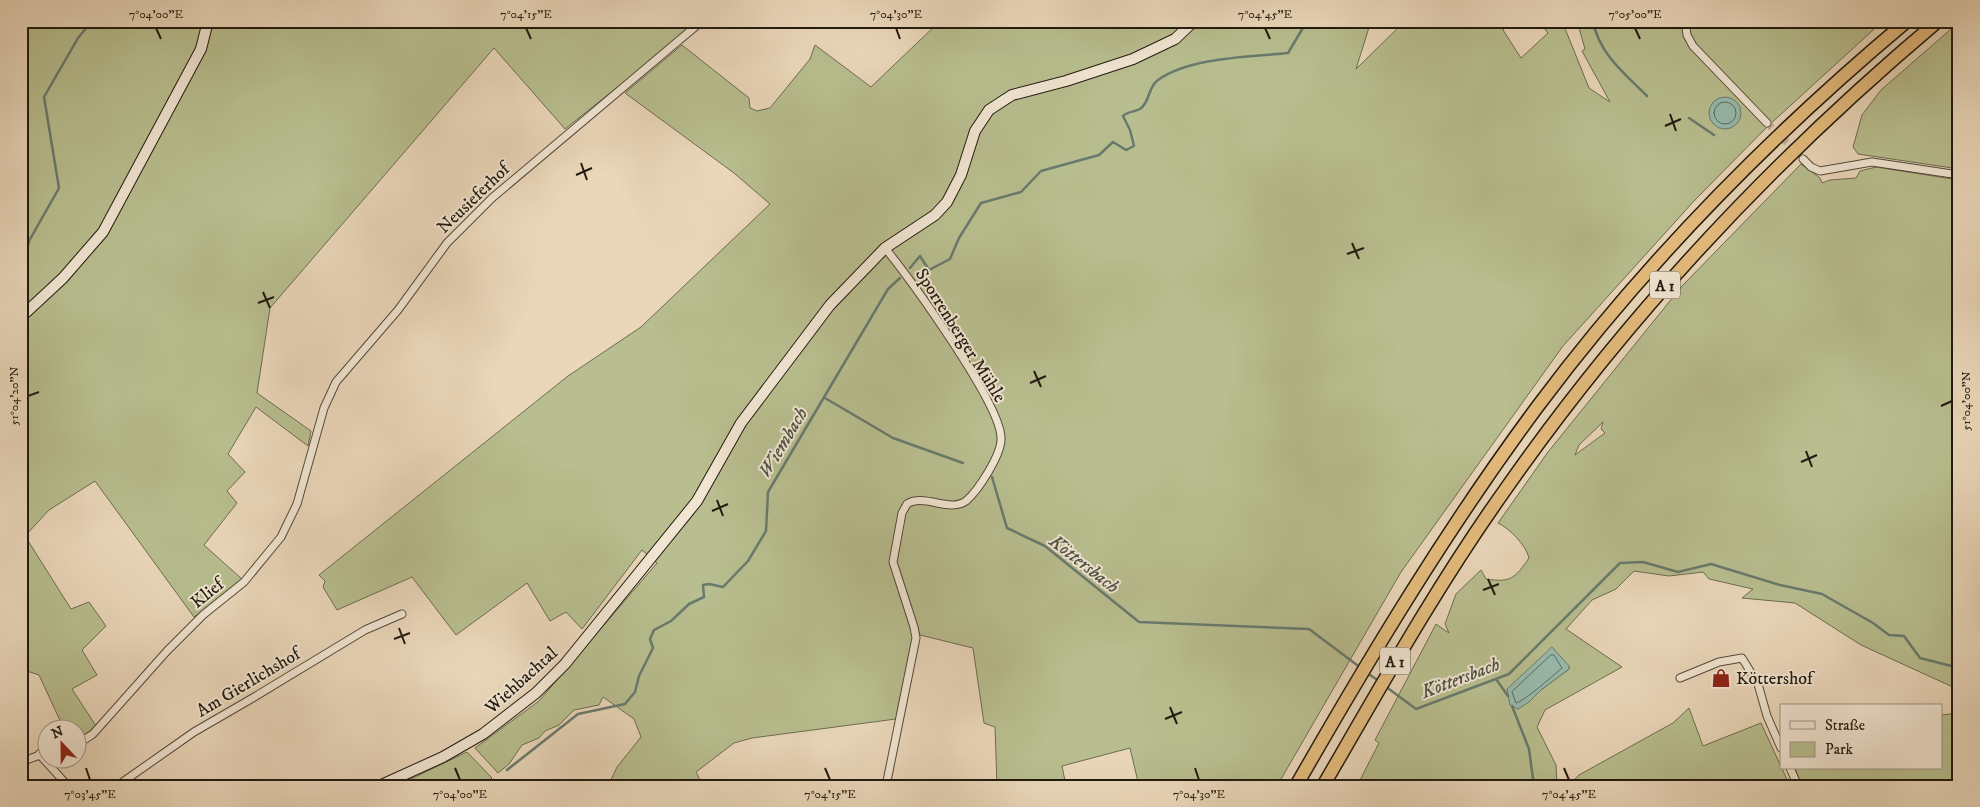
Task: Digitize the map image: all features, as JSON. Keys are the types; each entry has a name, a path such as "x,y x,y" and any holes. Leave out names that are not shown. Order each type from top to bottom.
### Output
{"highway":[{"name":"A 1","path":"1296,786 1418,578 1538,406 1642,278 1731,184 1806,110 1907,21"},
{"name":"A 1","path":"1323,786 1438,590 1503,492 1557,418 1621,337 1677,272 1792,152 1853,95 1938,21"}],"main road":[{"path":"21,317 63,278 103,232 201,49 208,21"},
{"name":"Wiehbachtal","path":"379,786 466,745 520,707 565,664 697,501 741,423 784,363 843,290 885,248 935,214 947,202 961,175 975,131 981,120 1000,101 1012,95 1074,79 1133,59 1175,39 1194,21"}],"street":[{"name":"Neusieferhof","path":"315,438 324,408 336,382 398,310 433,261 462,227 522,172 702,21"},
{"path":"1685,21 1687,35 1693,46 1767,123"},
{"path":"1803,159 1811,167 1820,171 1872,162 1959,175"},
{"name":"Sporrenberger Mühle","path":"885,248 925,302 982,391 992,409 1001,438 990,469 966,501 955,505 916,500 907,504 902,512 893,562 916,638 886,786"},
{"name":"Klief","path":"88,737 198,620 244,582 282,537 297,504 315,438"},
{"name":"Am Gierlichshof","path":"117,786 194,732 365,630 402,614"},
{"path":"1680,678 1719,662 1742,658 1758,684 1780,746"},
{"path":"21,762 38,754"},
{"path":"54,770 68,786"},
{"path":"1791,770 1798,786"}],"green space":[{"path":"21,21 700,21 565,129 494,48 270,308 257,393 311,431 308,446 256,407 228,454 245,472 227,491 237,503 204,545 243,580 194,617 95,481 49,510 25,536 71,609 89,602 106,626 82,650 97,675 72,689 96,726 88,732 88,720 60,720 39,675 21,669"},
{"path":"940,21 1371,21 1356,69 1405,21 1511,21 1503,30 1521,58 1548,33 1538,21 1562,21 1589,88 1610,102 1582,51 1585,49 1577,21 1684,21 1689,28 1692,21 1883,21 1767,127 1694,201 1563,346 1401,572 1277,786 1139,786 1130,748 1062,766 1066,786 997,786 995,727 984,723 973,648 920,635 897,562 906,509 909,505 902,504 890,564 913,635 896,719 752,738 734,743 696,772 703,786 608,786 617,767 641,737 634,719 603,697 599,705 574,710 559,725 545,731 539,738 522,745 509,764 498,773 475,748 539,701 657,563 642,550 582,629 566,612 550,621 527,583 456,635 412,577 337,610 323,587 325,581 319,575 568,376 641,327 770,204 734,173 625,93 682,45 749,98 750,108 757,111 770,108 810,59 815,45 871,87"},
{"path":"1959,22 1959,169 1858,154 1853,147 1862,115 1881,90"},
{"path":"1801,164 1820,178 1822,183 1830,180 1856,178 1860,171 1876,167 1959,180 1959,652 1952,659 1959,661 1959,697 1955,688 1861,645 1795,603 1742,598 1753,589 1709,579 1703,572 1669,576 1634,571 1616,589 1592,600 1566,629 1622,667 1545,710 1537,727 1556,765 1557,786 1357,786 1379,743 1375,740 1436,624 1449,633 1445,624 1456,594 1481,570 1486,579 1507,579 1516,574 1529,558 1525,548 1517,538 1498,523 1548,452 1682,286","holes":["1603,422 1601,429 1605,433 1575,455 1579,445","1569,666 1569,669 1541,690 1529,702 1507,696"]},
{"path":"1689,708 1703,746 1761,723 1780,764 1780,770 1783,770 1790,786 1568,786 1579,775 1673,723"},
{"path":"1959,713 1959,786 1802,786 1796,770 1942,770 1942,715"},
{"path":"467,752 492,778 483,786 396,786"}],"water":[{"path":"1725,97 1731,98 1736,102 1740,107 1740,119 1736,124 1731,128 1725,129 1719,128 1714,124 1710,119 1709,113 1710,107 1714,102 1719,98"},
{"path":"1552,647 1569,666 1569,669 1518,709 1510,705 1507,689"}],"waterway":[{"path":"21,274 29,241 59,188 44,97 78,38 92,21"},
{"name":"Wiembach","path":"910,268 920,256 929,270 950,259 959,238 981,203 1021,192 1041,171 1099,155 1113,142 1126,150 1134,146 1130,130 1123,116 1143,106 1152,87 1158,80 1171,72 1203,62 1288,53 1307,21"},
{"path":"1593,21 1601,44 1614,63 1647,96"},
{"path":"1689,118 1714,135"},
{"name":"Wiembach","path":"507,770 578,714 625,704 635,692 639,676 653,648 650,639 654,630 671,621 689,604 704,597 703,585 709,584 723,587 748,561 766,531 768,492 888,289 900,278"},
{"name":"Köttersbach","path":"825,398 893,438 963,463"},
{"name":"Köttersbach","path":"992,477 1007,528 1045,546 1139,622 1309,629 1361,668"},
{"name":"Köttersbach","path":"1385,686 1416,709 1509,674 1620,563 1643,562 1678,572 1711,564 1780,585 1822,594 1873,623 1889,635 1904,636 1920,658 1959,668"},
{"path":"1951,666 1959,656"},
{"name":"Köttersbach","path":"1367,673 1379,681"},
{"path":"1496,679 1508,696"},
{"path":"1512,706 1529,749 1534,786"},
{"name":"Wiembach","path":"488,786 494,780"}],"tunnel":[{"path":"1767,123 1797,153"}],"place":[{"name":"Köttershof","path":"1721,678"}]}
